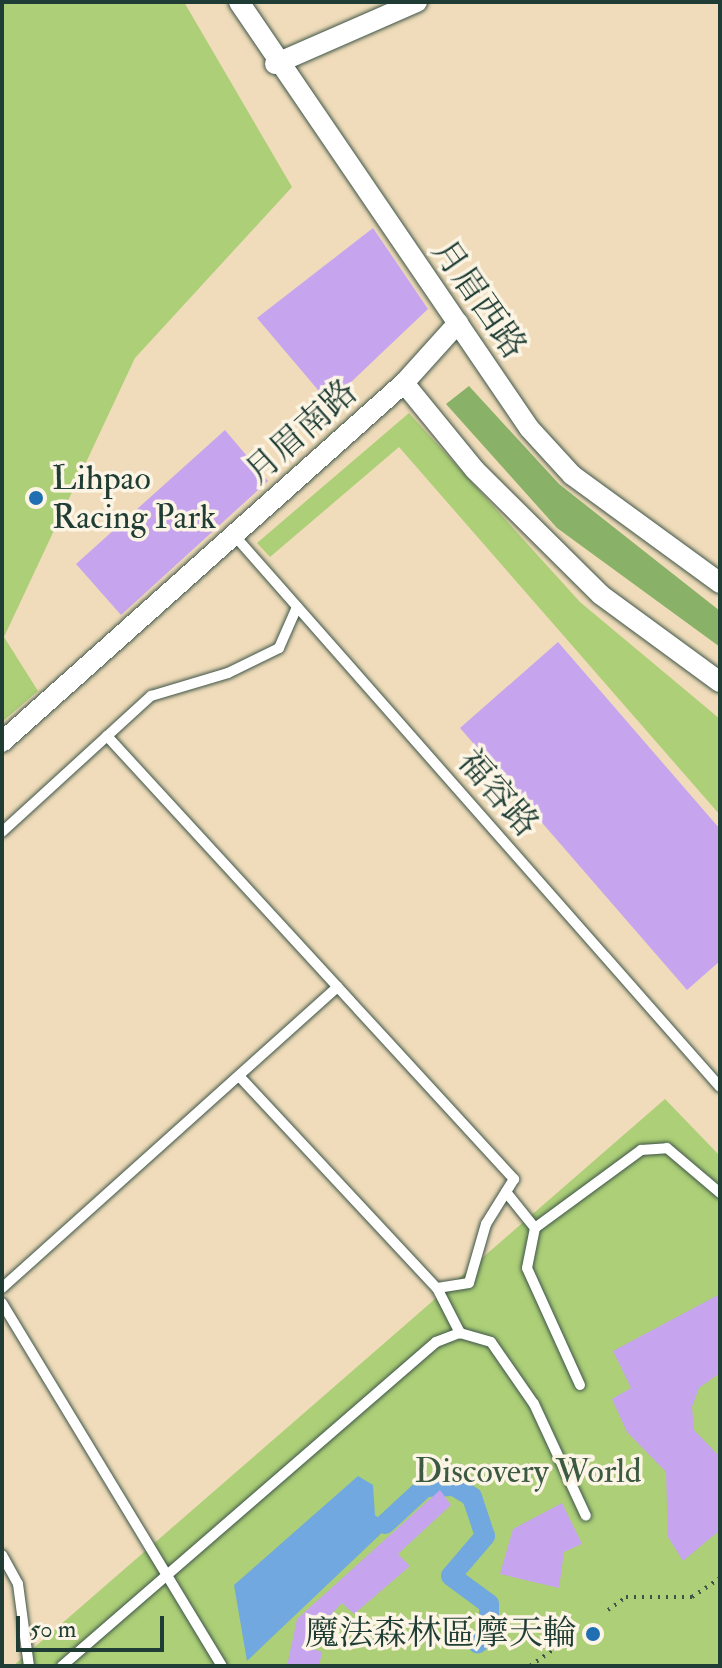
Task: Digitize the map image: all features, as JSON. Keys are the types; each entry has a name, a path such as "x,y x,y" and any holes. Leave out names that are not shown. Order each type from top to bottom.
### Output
{"street":[{"name":"月眉西路","path":"239,2 275,64 458,323 572,475 720,583"},
{"path":"275,64 417,2"},
{"name":"月眉南路","path":"2,742 404,383 458,323"},
{"path":"404,383 475,470 601,595 720,682"}],"lane":[{"name":"福容路","path":"234,535 720,1087"},
{"path":"2,832 151,696 279,648 297,607"},
{"path":"107,736 514,1179 486,1224 469,1283 437,1288"},
{"path":"2,1288 338,987"},
{"path":"239,1076 437,1288 460,1333"},
{"path":"580,1385 527,1268 535,1228 641,1150 667,1148 720,1193"},
{"path":"506,1192 535,1228"},
{"path":"2,1303 173,1575 222,1666"},
{"path":"62,1666 173,1575 436,1342 460,1333 491,1342 534,1404 586,1516"},
{"path":"2,1555 18,1584 29,1666"}],"path":[{"path":"608,1610 626,1597 692,1597 720,1578"},
{"path":"530,1666 561,1644"}],"green space":[{"name":"Lihpao Racing Park","path":"2,2 184,2 292,187 135,358 4,637 38,691 2,722"},
{"path":"469,386 559,484 720,611 720,647 557,528 446,404"},
{"path":"409,413 580,602 720,719 720,815 399,447 270,557 257,543"},
{"name":"Discovery World","path":"665,1099 720,1156 720,1666 13,1666"}],"water":[{"path":"358,1476 373,1485 375,1515 388,1527 247,1661 234,1585"}],"building":[{"path":"373,228 428,309 329,403 257,318"},
{"path":"225,430 268,481 121,615 76,564"},
{"path":"558,642 720,829 720,961 687,990 460,728"},
{"path":"720,1294 720,1373 699,1388 692,1407 694,1430 720,1457 720,1530 683,1561 668,1537 666,1472 627,1432 612,1399 631,1388 613,1351"},
{"path":"440,1490 451,1505 398,1554 410,1566 354,1614 342,1603 302,1645 322,1652 319,1666 287,1666 297,1619"},
{"path":"562,1503 582,1544 564,1552 559,1588 500,1574 513,1529"}],"waterway":[{"path":"385,1524 425,1487 454,1486 472,1497 485,1536 451,1576 489,1604 489,1628 478,1643"}],"place":[{"name":"Lihpao Racing Park","path":"36,498"},
{"name":"魔法森林區摩天輪","path":"593,1634"}]}
